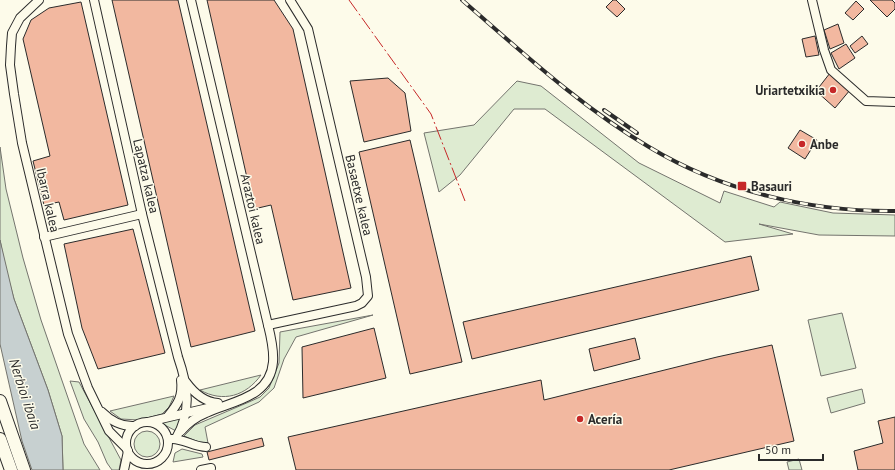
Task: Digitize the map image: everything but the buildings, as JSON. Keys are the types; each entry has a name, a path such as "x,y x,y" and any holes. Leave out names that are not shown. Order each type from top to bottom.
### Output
{"main road":[{"path":"0,401 24,470"},
{"path":"0,439 11,470"}],"street":[{"name":"Ibarra kalea","path":"39,0 20,18 12,33 10,65 22,143 68,334 88,388 109,431 127,450"},
{"name":"Lapatza kalea","path":"94,0 142,214 178,357"},
{"name":"Araztoi kalea","path":"191,0 274,354 272,372 261,388 254,395 231,404"},
{"name":"Basaetxe kalea","path":"268,325 356,306 362,303 368,296 366,277 308,29 290,0"},
{"path":"812,0 824,50 831,70 866,101 895,102"},
{"path":"44,237 142,214"},
{"path":"176,438 181,430 188,402 186,382 178,357"},
{"path":"168,416 177,405 181,396 178,357"},
{"path":"186,382 200,396 211,403 231,404"},
{"path":"124,470 127,450 127,436 135,426 168,416 231,404"},
{"path":"181,430 200,416 231,404"},
{"name":"Ibarra kalea","path":"99,408 114,422 127,427 135,426"},
{"path":"146,422 152,423 162,429 168,440 165,454 146,470"},
{"path":"168,440 176,438 195,447 206,447"},
{"path":"127,450 136,461 148,464 155,463"},
{"path":"201,470 211,468"}],"green space":[{"path":"517,81 541,86 639,163 720,203 724,191 774,207 780,202 833,213 895,215 895,236 819,235 759,224 793,234 725,242 545,109 514,109 460,175 439,192 424,133 474,125"},
{"path":"0,147 6,189 23,258 41,320 84,444 100,470 63,470 62,436 48,390 14,299 5,266 0,240"},
{"path":"842,313 856,368 821,376 808,320"},
{"path":"373,315 296,337 284,359 274,388 259,402 205,427 208,443 199,442 184,436 195,425 260,397 269,388 279,363 280,332"},
{"path":"261,375 248,388 234,395 225,397 217,396 200,390"},
{"path":"70,381 79,382 121,460 119,470 112,470 107,463 98,442 84,419"},
{"path":"862,389 865,403 831,413 827,398"},
{"path":"174,396 169,407 162,414 139,420 121,419 110,411"},
{"path":"181,417 176,431 161,423"},
{"path":"147,431 156,435 160,444 156,453 147,457 138,453 134,444 138,435"},
{"path":"182,449 202,454 203,457 173,462 175,453"},
{"path":"799,459 802,470 789,470 787,462"}],"water":[{"name":"Nerbioi ibaia","path":"0,240 14,299 48,390 62,436 63,470 32,470 22,441 0,344"}],"railway":[{"path":"462,0 576,97 624,131 677,162 706,176 737,187 799,203 831,208 895,211"},
{"path":"604,110 637,133"}],"power":[{"path":"349,0 431,114 465,201"}],"place":[{"name":"Uriartetxikia","path":"833,90"},
{"name":"Anbe","path":"802,144"},
{"name":"Basauri","path":"742,186"},
{"name":"Acería","path":"580,419"}]}
